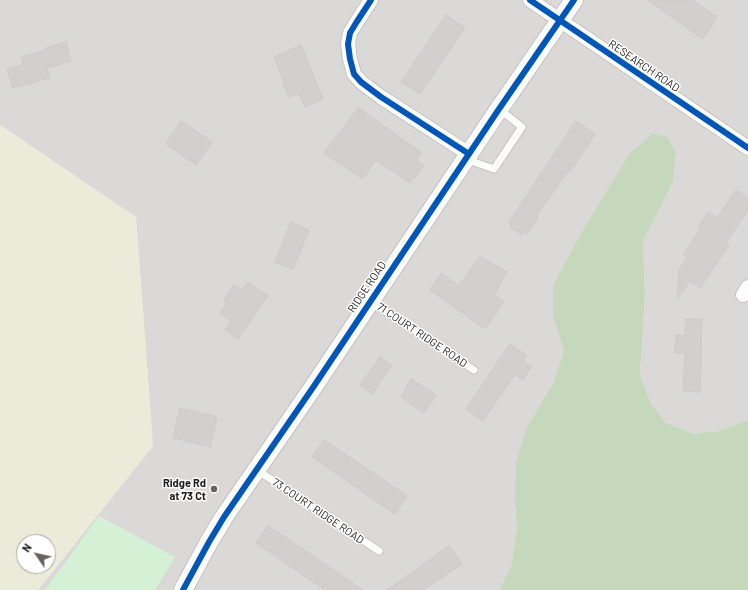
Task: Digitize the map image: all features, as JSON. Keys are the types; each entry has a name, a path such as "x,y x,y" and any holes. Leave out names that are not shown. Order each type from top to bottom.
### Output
{"street":[{"path":"371,0 350,34 348,44 354,74 361,82 381,97 467,156"},
{"name":"RESEARCH ROAD","path":"530,0 748,148"},
{"name":"RIDGE ROAD","path":"183,590 216,530 467,156 574,0"}],"lane":[{"path":"467,156 474,162 494,169 522,127 499,109"},
{"name":"71 COURT RIDGE ROAD","path":"370,301 474,370"},
{"name":"73 COURT RIDGE ROAD","path":"257,470 379,551"}],"shaded area":[{"path":"0,0 748,0 748,420 718,431 694,434 666,423 651,404 640,375 645,296 643,241 673,182 676,152 668,137 629,154 582,231 553,285 553,317 564,350 553,383 527,427 515,504 517,527 511,568 499,590 38,590 51,574 56,574 56,567 153,446 136,217 0,125"}],"green space":[{"path":"0,125 136,217 153,446 56,567 56,534 16,534 16,574 51,574 38,590 0,590"},
{"path":"653,134 668,137 676,152 673,182 643,241 645,296 640,375 651,404 666,423 694,434 718,431 748,420 748,590 499,590 511,567 517,527 515,504 516,462 527,427 553,383 564,350 553,317 553,285 582,231 629,154"},
{"path":"99,516 175,557 155,590 45,590"}],"building":[{"path":"647,0 692,0 717,17 703,39"},
{"path":"446,15 465,28 420,94 401,82"},
{"path":"66,42 71,61 47,68 50,78 13,88 7,69 23,65 21,57 46,50 45,48"},
{"path":"301,45 323,99 305,107 299,93 289,97 274,57"},
{"path":"358,108 421,152 416,160 424,165 410,183 375,160 363,179 324,153"},
{"path":"181,121 212,142 196,165 166,144"},
{"path":"576,121 595,134 570,172 568,171 536,217 538,218 527,234 524,232 522,235 510,227 512,224 509,222"},
{"path":"736,190 748,198 748,210 726,243 729,245 700,288 690,281 677,299 679,270 687,258 683,255 701,228 699,226 708,212 717,218"},
{"path":"291,222 309,230 293,269 275,262"},
{"path":"480,256 486,261 487,260 507,272 494,295 504,301 485,329 430,290 441,273 459,286"},
{"path":"248,282 268,296 238,339 225,330 231,321 220,313 226,303 224,301 234,285 242,290"},
{"path":"686,319 702,319 700,392 683,391 685,353 675,353 676,335 685,336"},
{"path":"510,344 527,356 523,361 531,367 523,380 515,374 483,421 466,409"},
{"path":"380,357 392,365 372,394 360,385"},
{"path":"411,379 436,395 424,413 401,397"},
{"path":"180,408 217,417 210,447 173,438"},
{"path":"324,440 407,496 395,514 312,457"},
{"path":"268,526 363,590 325,590 256,543"},
{"path":"449,546 462,564 423,590 387,590"}],"cycle path":[{"path":"371,0 350,33 348,44 354,74 361,82 381,97 469,154"},
{"path":"530,0 748,148"},
{"path":"183,590 224,517 574,0"}],"place":[{"name":"Ridge Rd at 73 Ct","path":"214,489"}]}
